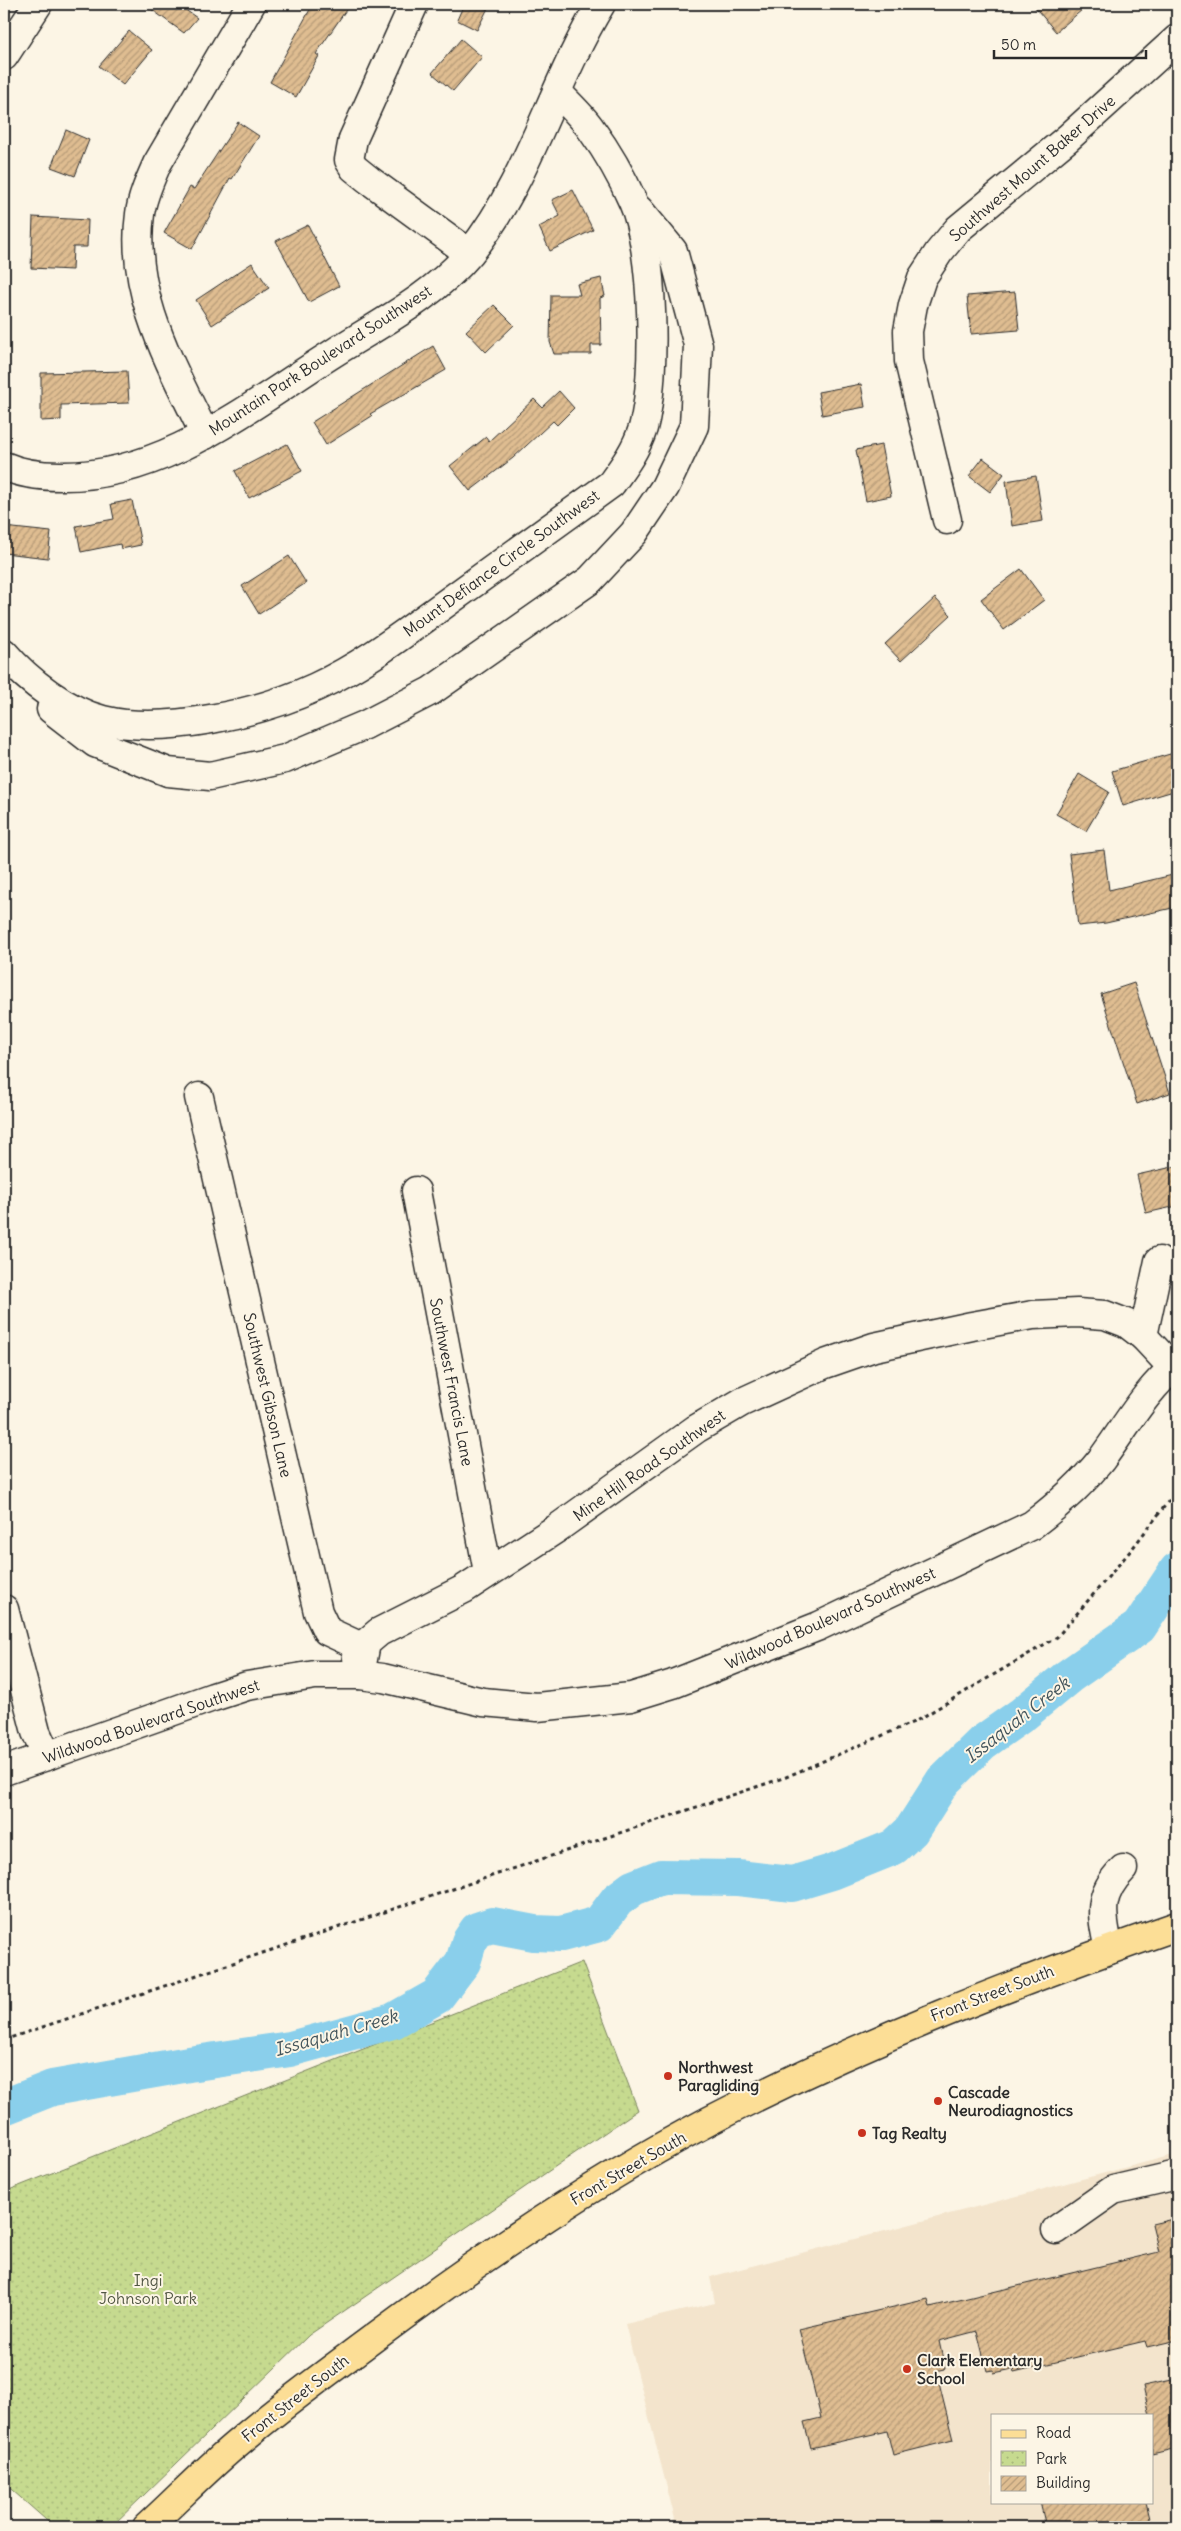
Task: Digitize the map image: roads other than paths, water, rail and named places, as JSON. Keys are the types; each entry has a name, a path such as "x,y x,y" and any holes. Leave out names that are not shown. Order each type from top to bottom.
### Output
{"main road":[{"name":"Front Street South","path":"147,2527 239,2441 346,2358 441,2288 542,2218 630,2166 708,2122 816,2068 929,2018 1030,1977 1177,1926"}],"street":[{"path":"4,56 38,4"},
{"path":"205,435 157,336 148,307 142,273 140,214 147,187 157,164 252,4"},
{"path":"414,4 353,139 349,160 354,168 369,180 469,253"},
{"name":"Mountain Park Boulevard Southwest","path":"4,466 34,476 100,474 166,455 205,435 414,302 446,276 469,253 507,200 537,140 588,25 601,4"},
{"name":"Southwest Mount Baker Drive","path":"947,520 909,361 908,331 913,305 922,278 939,252 958,229 1068,138 1177,40"},
{"name":"Mount Defiance Circle Southwest","path":"8,658 52,695 82,712 103,720 142,724 213,719 246,712 316,687 374,655 611,484 630,458 643,428 649,390 652,328 647,259 642,228 634,203 590,128 558,93"},
{"path":"8,658 42,703 95,744 168,772 210,776 285,759 365,725 431,690 590,580 634,533 664,487 694,426 698,346 673,251 634,203"},
{"name":"Southwest Gibson Lane","path":"199,1097 318,1612 327,1631 354,1644 360,1675"},
{"name":"Southwest Francis Lane","path":"416,1191 488,1572"},
{"path":"1143,1336 1159,1261"},
{"name":"Mine Hill Road Southwest","path":"360,1675 366,1643 369,1639 464,1590 488,1572 556,1529 696,1429 742,1402 826,1364 874,1347 972,1326 1032,1315 1077,1313 1105,1315 1126,1323 1175,1366"},
{"name":"Wildwood Boulevard Southwest","path":"4,1771 247,1686 315,1675 360,1675 483,1702 538,1706 630,1697 730,1662 818,1626 1032,1525 1057,1506 1099,1462 1153,1390 1175,1366"},
{"path":"4,1609 36,1732 47,1756"},
{"path":"1109,1950 1102,1913 1109,1883 1122,1869"},
{"path":"1056,2230 1113,2190 1177,2175"}],"waterway":[{"name":"Issaquah Creek","path":"4,2107 52,2088 189,2064 290,2049 393,2021 437,1996 463,1962 469,1942 477,1930 492,1925 534,1933 561,1934 599,1924 617,1900 633,1888 661,1877 738,1878 792,1884 832,1872 894,1847 911,1831 943,1781 982,1743 1023,1714 1069,1676 1139,1627 1177,1570"}],"place":[{"name":"Northwest Paragliding","path":"668,2076"},
{"name":"Cascade Neurodiagnostics","path":"938,2101"},
{"name":"Tag Realty","path":"862,2133"},
{"name":"Clark Elementary School","path":"907,2369"}],"park label":[{"name":"Ingi Johnson Park","path":"148,2289"}]}
